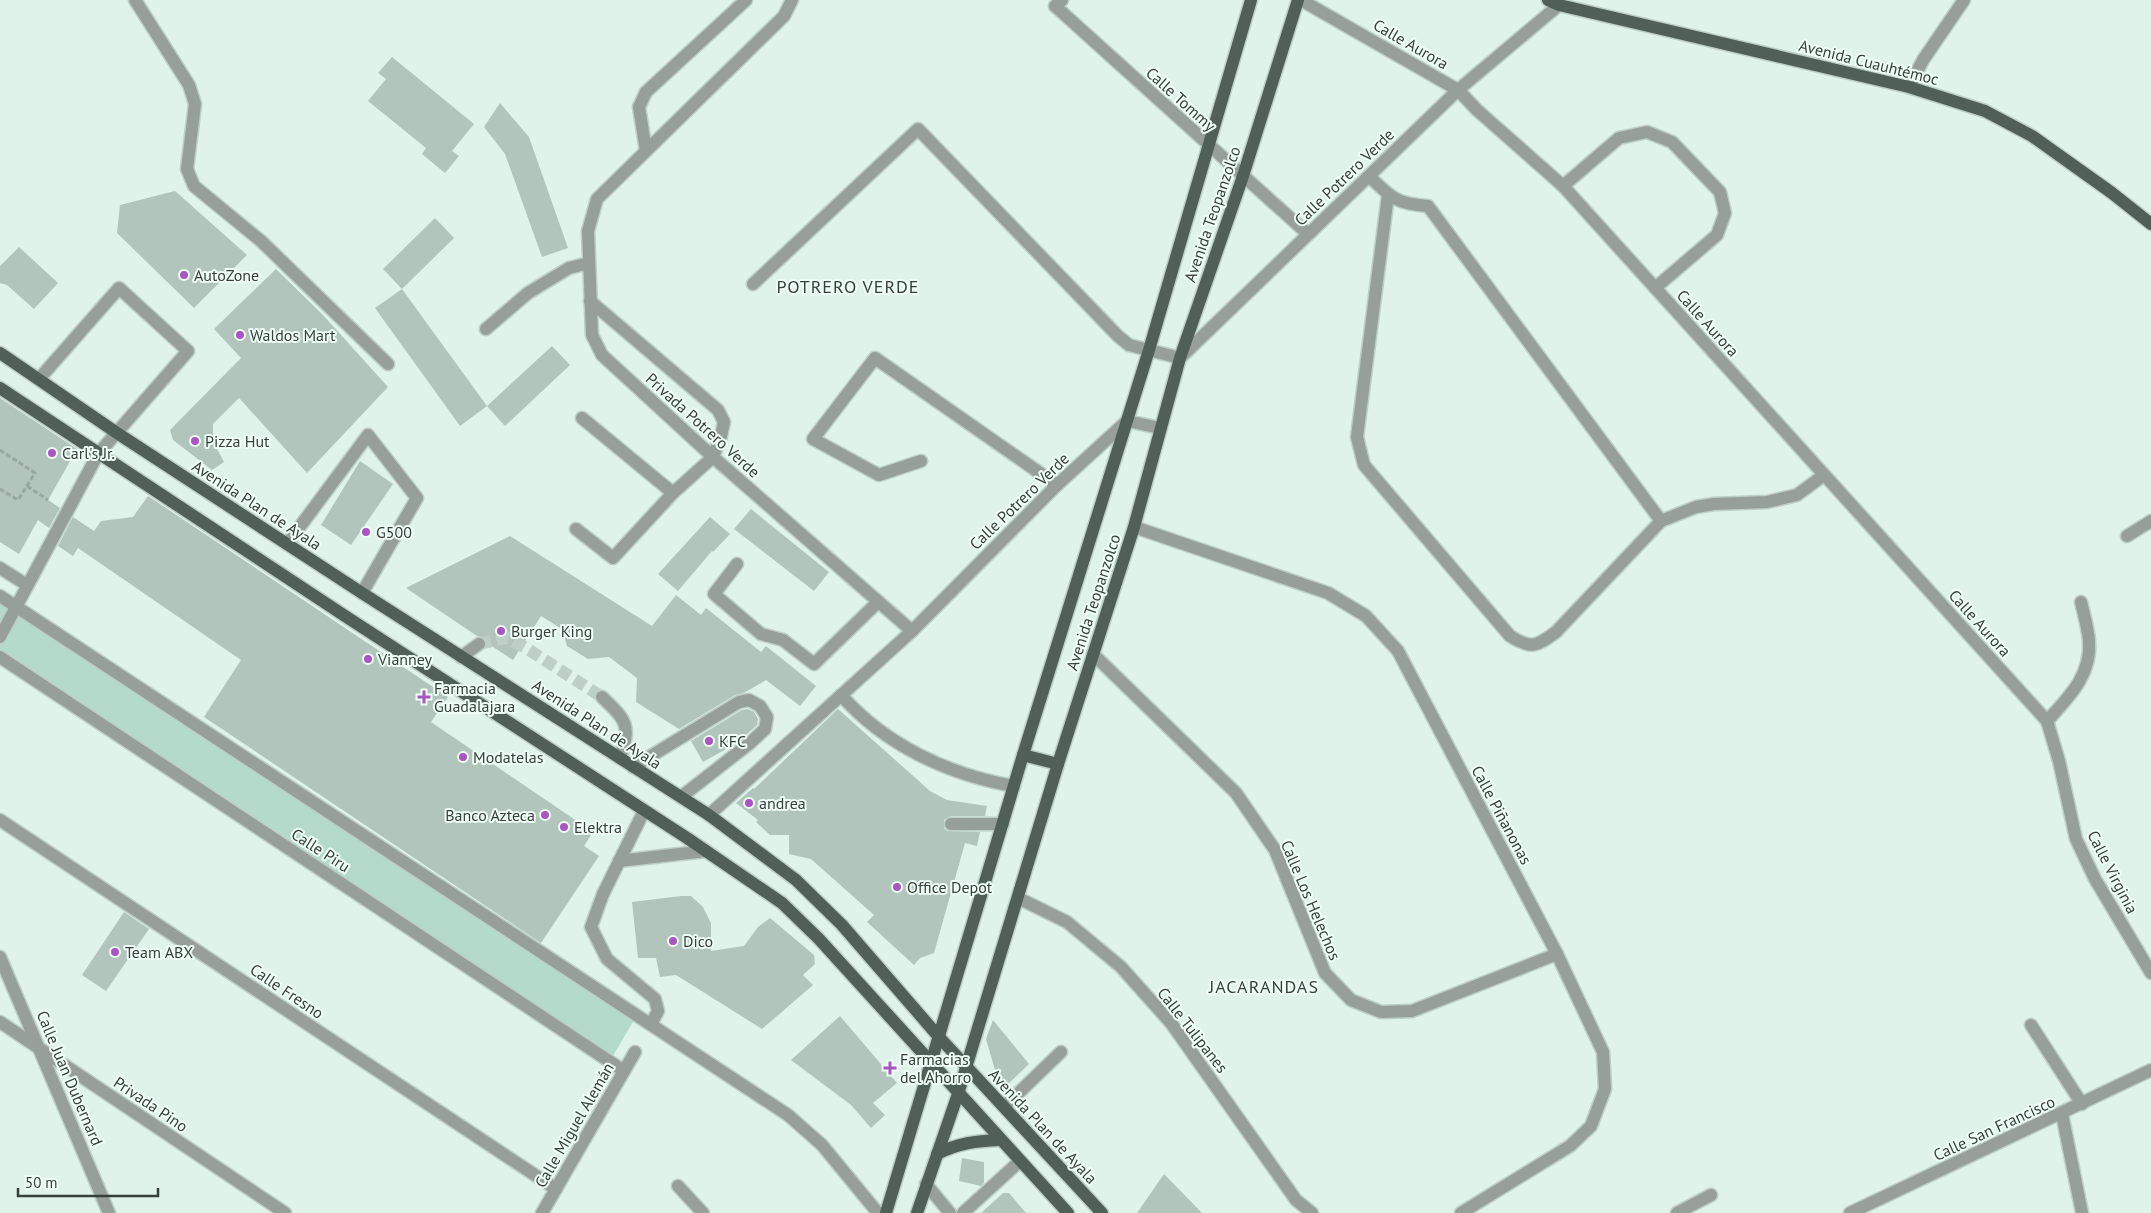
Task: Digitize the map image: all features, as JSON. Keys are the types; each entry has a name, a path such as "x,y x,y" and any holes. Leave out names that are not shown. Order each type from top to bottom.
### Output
{"main road":[{"name":"Avenida Teopanzolco","path":"886,1213 932,1065 1023,755 1149,350 1251,0"},
{"name":"Avenida Teopanzolco","path":"917,1213 958,1094 1058,764 1134,527 1180,358 1243,176 1300,0"},
{"name":"Avenida Cuauhtémoc","path":"1554,2 1909,88 1985,111 2032,136 2151,224"},
{"name":"Avenida Plan de Ayala","path":"0,353 117,433 362,593 682,797 796,880 842,925 966,1067 1102,1213"},
{"path":"0,388 782,902 819,939 1068,1213"},
{"path":"1023,755 1058,764"},
{"path":"936,1154 954,1145 972,1141 1000,1140"}],"street":[{"path":"135,0 189,85 195,104 187,169 194,186 261,241 388,364"},
{"path":"646,151 639,107 646,92 746,0"},
{"name":"Privada Potrero Verde","path":"792,0 784,16 597,199 588,231 592,335 602,355 878,602"},
{"name":"Calle Aurora","path":"1300,0 1458,90 1563,186 2047,721"},
{"path":"1909,88 1923,60 1964,0"},
{"name":"Calle Potrero Verde","path":"1180,358 1458,90 1554,2"},
{"name":"Calle Tommy","path":"1059,3 1208,145 1308,234"},
{"path":"753,284 918,129 1118,336 1129,345 1180,358"},
{"path":"1563,186 1619,138 1647,132 1672,142 1720,192 1725,213 1717,235 1655,288"},
{"path":"1369,176 1388,195 1406,204 1428,206 1661,521"},
{"path":"1388,195 1357,437 1364,465 1510,636 1526,646 1540,644 1556,632 1661,521 1696,507 1714,504 1766,502 1798,495 1824,475"},
{"path":"486,329 528,293 569,268 589,263"},
{"path":"0,637 26,585 98,454 188,351 119,288 39,379"},
{"path":"576,529 613,558 673,493 713,456 724,422 718,410 590,300"},
{"path":"921,461 879,475 813,439 875,358 1057,485"},
{"path":"582,418 673,493"},
{"path":"1127,421 1160,428"},
{"name":"Calle Potrero Verde","path":"709,815 912,631 1057,485 1127,421"},
{"path":"287,544 368,435 417,498 362,593"},
{"path":"2126,536 2151,521"},
{"name":"Calle Piñanonas","path":"1134,527 1328,593 1366,616 1398,650 1557,954 1603,1052 1605,1089 1591,1126 1570,1146 1479,1209 1461,1213"},
{"path":"737,564 714,594 761,634 783,640 814,664 878,602 912,631"},
{"path":"0,568 26,585"},
{"path":"0,596 788,1115 822,1145 878,1213"},
{"path":"2047,721 2069,698 2086,672 2089,642 2081,602"},
{"path":"461,656 479,644"},
{"name":"Calle Los Helechos","path":"1093,654 1236,793 1275,850 1325,973 1351,1000 1381,1012 1412,1011 1557,954"},
{"name":"Calle Piru","path":"0,657 624,1071"},
{"path":"841,695 854,710 879,732 904,748 940,764 1014,786"},
{"path":"602,697 622,716 627,737 620,758"},
{"path":"633,766 739,702 749,700 760,706 767,717 765,729 750,744 682,797"},
{"name":"Calle Virginia","path":"2047,721 2059,761 2076,839 2095,879 2151,973"},
{"path":"644,811 602,894 591,927 607,959 655,999 658,1011 651,1024"},
{"name":"Calle Fresno","path":"0,820 556,1189"},
{"path":"951,824 1003,824"},
{"path":"619,861 706,851"},
{"name":"Calle Tulipanes","path":"1018,898 1067,922 1121,967 1171,1023 1296,1200 1312,1213"},
{"name":"Calle Juan Dubernard","path":"0,957 109,1213"},
{"name":"Privada Pino","path":"0,1022 285,1213"},
{"path":"2031,1025 2082,1104"},
{"name":"Calle Miguel Alemán","path":"542,1213 635,1052"},
{"path":"1004,1107 1060,1052"},
{"name":"Calle San Francisco","path":"1850,1213 2062,1114 2151,1070"},
{"path":"2062,1114 2082,1213"},
{"path":"963,1213 1020,1161"},
{"path":"926,1184 950,1213"},
{"path":"678,1186 702,1213"},
{"path":"1677,1213 1711,1195"}],"path":[{"path":"0,450 36,473 18,500 0,489"},
{"path":"27,486 48,500"}],"green space":[{"path":"0,596 637,1015 610,1061 0,657"}],"building":[{"path":"392,57 474,124 452,151 459,156 445,173 422,154 426,148 368,101 386,79 378,73"},
{"path":"500,103 529,137 568,248 542,257 505,154 484,127"},
{"path":"175,191 247,255 194,308 117,233 120,205"},
{"path":"435,218 454,238 402,289 383,269"},
{"path":"19,247 58,283 34,309 7,285 0,283 0,266"},
{"path":"276,269 323,315 388,387 307,473 239,398 213,424 213,441 224,462 212,470 173,440 170,430 241,358 214,329"},
{"path":"402,289 487,406 460,426 375,308"},
{"path":"552,346 570,365 505,426 487,406"},
{"path":"0,398 77,449 48,500 60,508 49,528 38,520 19,554 0,542"},
{"path":"360,461 393,484 351,545 321,525"},
{"path":"148,496 448,697 431,722 593,832 584,846 599,856 541,943 204,717 241,660 78,548 73,556 58,546 73,517 94,531 101,521 133,517"},
{"path":"751,509 829,572 814,591 734,529"},
{"path":"710,517 730,534 712,551 678,591 658,574"},
{"path":"510,536 652,626 676,595 701,615 706,608 761,652 766,646 816,686 800,706 766,680 744,693 735,695 679,729 636,702 637,678 609,657 588,659 567,646 562,629 541,616 513,660 487,643 483,637 477,636 406,588"},
{"path":"748,709 754,712 758,719 757,725 737,743 703,762 691,741 742,710"},
{"name":"Office Depot","path":"838,709 930,791 947,800 987,806 985,816 951,816 944,820 944,828 947,831 980,832 977,846 965,843 934,953 920,958 914,965 867,922 874,915 811,859 789,854 789,835 770,835 756,822 758,820 736,803 754,789"},
{"path":"691,896 703,907 711,923 711,951 744,946 758,927 770,918 814,955 815,964 803,975 813,985 762,1029 676,975 660,977 656,958 638,958 632,902"},
{"name":"Team ABX","path":"124,912 149,929 106,991 82,975"},
{"path":"840,1016 897,1083 873,1103 885,1115 871,1128 851,1105 791,1060"},
{"path":"993,1020 1029,1064 1005,1087 997,1077 986,1039"},
{"path":"962,1158 984,1162 984,1183 981,1186 959,1181"},
{"path":"1164,1174 1202,1213 1137,1213"},
{"path":"1003,1193 1009,1193 1026,1213 981,1213"}],"tunnel":[{"path":"479,644 507,638 526,648 602,697"}],"place":[{"name":"AutoZone","path":"184,275"},
{"name":"Waldos Mart","path":"240,335"},
{"name":"Pizza Hut","path":"195,441"},
{"name":"Carl's Jr.","path":"52,453"},
{"name":"G500","path":"366,532"},
{"name":"Burger King","path":"501,631"},
{"name":"Vianney","path":"368,659"},
{"name":"Farmacia Guadalajara","path":"424,697"},
{"name":"KFC","path":"709,741"},
{"name":"Modatelas","path":"463,757"},
{"name":"andrea","path":"749,803"},
{"name":"Banco Azteca","path":"545,815"},
{"name":"Elektra","path":"564,827"},
{"name":"Office Depot","path":"897,887"},
{"name":"Dico","path":"673,941"},
{"name":"Team ABX","path":"115,952"},
{"name":"Farmacias del Ahorro","path":"890,1068"}],"district":[{"name":"POTRERO VERDE","path":"848,287"},
{"name":"JACARANDAS","path":"1264,987"}]}
